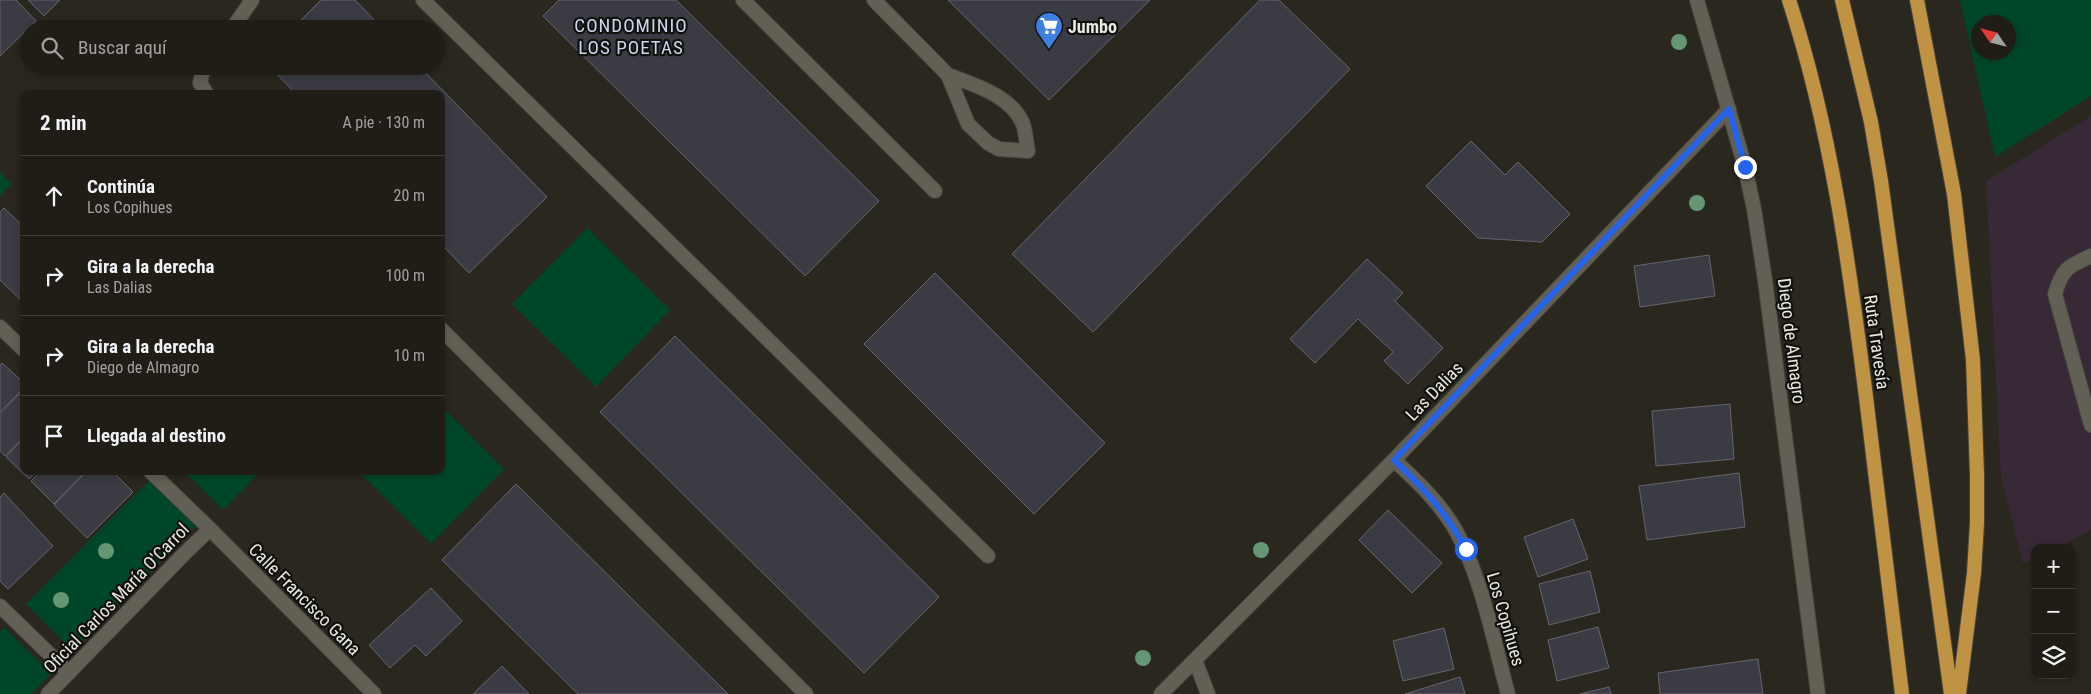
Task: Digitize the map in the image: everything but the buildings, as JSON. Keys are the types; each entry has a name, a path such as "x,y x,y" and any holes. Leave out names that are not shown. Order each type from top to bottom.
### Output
{"highway":[{"name":"Ruta Travesía","path":"1789,0 1808,61 1836,190 1858,336 1902,694"},
{"name":"Ruta Travesía","path":"1842,0 1871,122 1881,181 1951,694"},
{"path":"1917,0 1954,194 1973,360 1977,524 1974,572 1960,694"}],"street":[{"path":"238,20 252,0"},
{"path":"423,0 443,20"},
{"path":"743,0 935,191"},
{"path":"874,0 948,75 968,124 974,130 1000,149 1028,151 1023,124 1015,111 994,93 948,75"},
{"name":"Diego de Almagro","path":"1697,0 1729,109 1754,209 1765,280 1818,694"},
{"path":"445,22 988,556"},
{"path":"202,75 200,83 204,90"},
{"name":"Las Dalias","path":"1162,694 1394,460 1729,109"},
{"path":"2091,256 2070,264 2060,276 2055,294 2091,425"},
{"path":"0,327 20,346"},
{"path":"445,333 806,694"},
{"name":"Los Copihues","path":"1394,460 1438,504 1466,549 1508,694"},
{"name":"Calle Francisco Gana","path":"154,475 374,694"},
{"name":"Oficial Carlos María O'Carrol","path":"48,694 184,553 210,530"},
{"path":"0,606 69,673"},
{"path":"1195,660 1208,694"}],"shaded area":[{"path":"2091,116 2091,530 2064,544 2031,544 2031,560 2023,564 2001,477 1986,181"}],"green space":[{"path":"1960,0 2091,0 2091,96 1995,157 1973,60 2016,60 2016,15 1971,15 1971,49"},
{"path":"0,172 12,184 0,196"},
{"path":"587,228 670,310 596,387 512,304"},
{"path":"445,410 504,469 431,544 362,475 445,475"},
{"path":"188,475 257,475 223,510"},
{"path":"151,479 197,525 72,650 26,604"},
{"path":"4,627 51,674 31,694 0,694 0,632"}],"place":[{"name":"Jumbo","path":"1049,50"}],"district":[{"name":"CONDOMINIO LOS POETAS","path":"631,36"}],"route":[{"path":"1466,549 1438,504 1394,460 1729,109 1745,167"}]}
